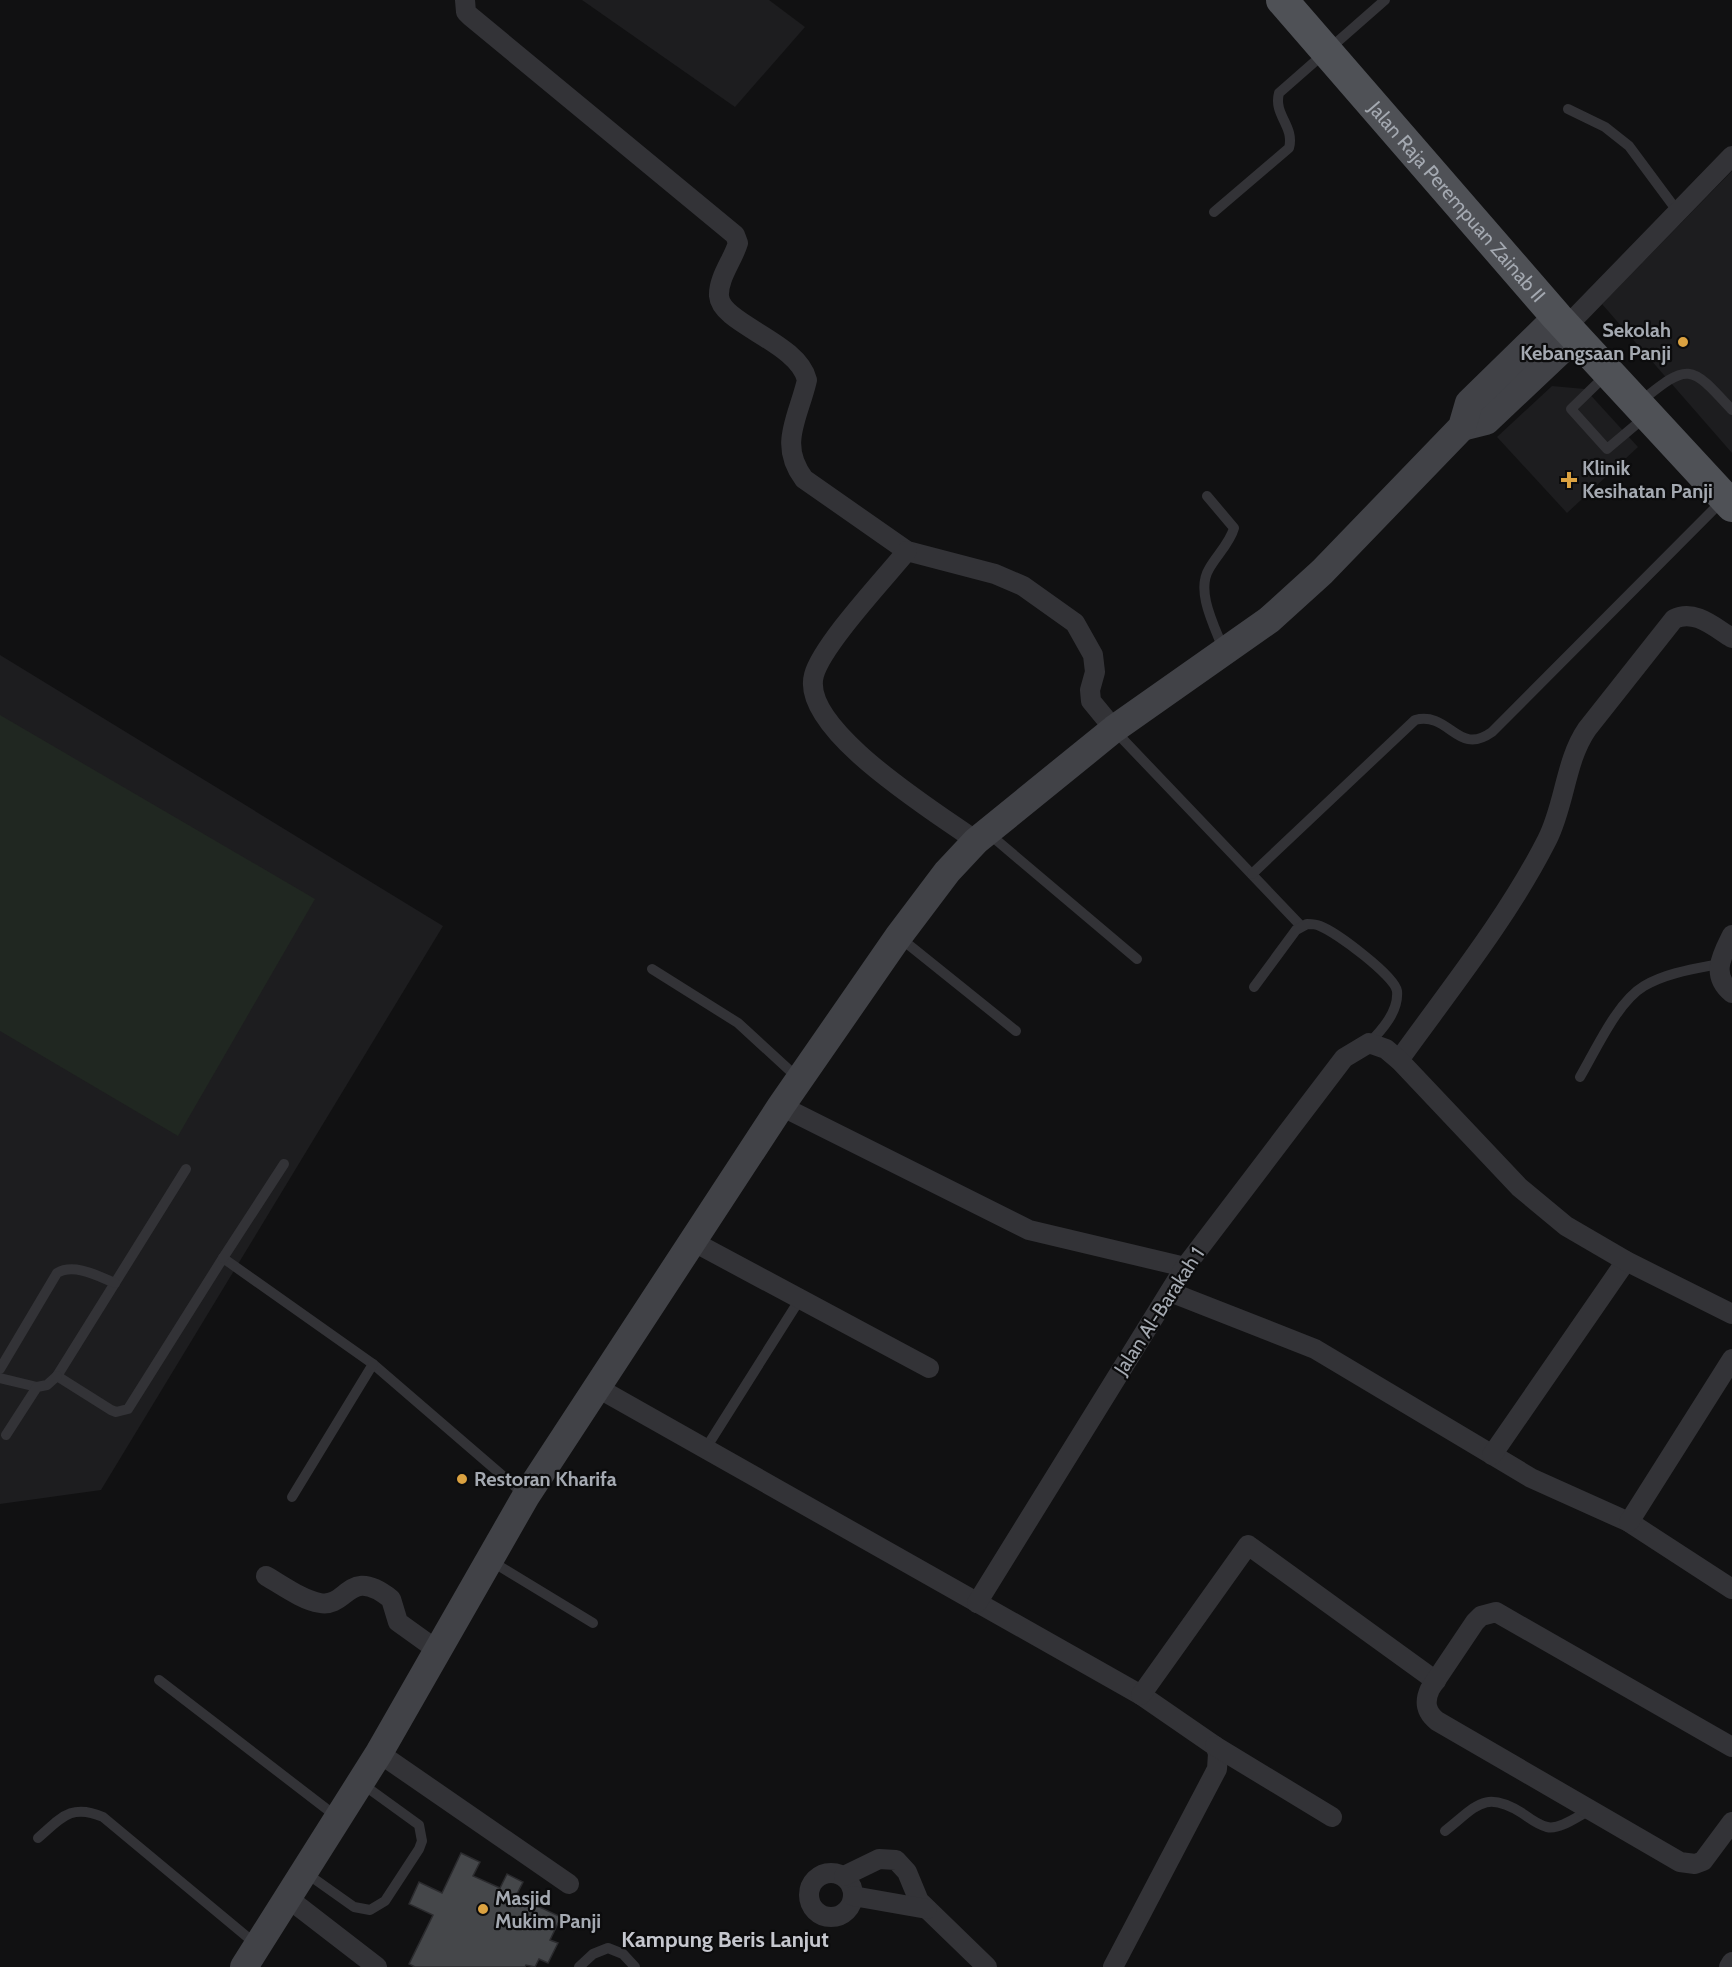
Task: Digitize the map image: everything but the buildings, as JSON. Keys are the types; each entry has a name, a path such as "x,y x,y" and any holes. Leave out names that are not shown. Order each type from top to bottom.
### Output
{"main road":[{"name":"Jalan Raja Perempuan Zainab II","path":"1282,0 1328,50 1566,327 1728,502"}],"street":[{"path":"465,0 466,12 470,16 735,235 738,243 719,289 722,306 801,363 807,380 789,444 793,465 804,479 907,551 995,574 1023,586 1076,623 1093,655 1095,672 1090,690 1091,701 1114,729"},
{"path":"251,1956 306,1873 379,1753 526,1496 799,1079 898,937 947,872 981,836 1114,729 1269,620 1322,572 1462,427 1486,422 1566,327 1732,156"},
{"path":"907,551 826,650 814,672 811,686 815,701 824,718 850,748 981,836"},
{"path":"1400,1060 1491,931 1547,842 1556,821 1578,747 1587,729 1674,619 1685,614 1695,616 1732,638"},
{"path":"1732,935 1719,964 1721,981 1732,993"},
{"path":"1369,1043 1386,1049 1400,1060 1519,1187 1566,1226 1626,1261 1732,1314"},
{"name":"Jalan Al-Barakah 1","path":"977,1603 1185,1267 1344,1058 1369,1043"},
{"path":"781,1106 1029,1230 1185,1267"},
{"path":"692,1240 929,1368"},
{"path":"1492,1455 1626,1261"},
{"path":"1170,1292 1315,1349 1531,1478 1629,1522 1732,1589"},
{"path":"1629,1522 1732,1359"},
{"path":"598,1388 1141,1695 1215,1746 1332,1817"},
{"path":"1141,1695 1248,1545 1436,1681"},
{"path":"266,1576 321,1603 331,1601 354,1587 370,1587 391,1599 396,1618 402,1626 437,1650"},
{"path":"1732,1747 1496,1612 1488,1612 1475,1622 1436,1681 1426,1701 1431,1716 1437,1721 1687,1864 1695,1864 1708,1855 1732,1822"},
{"path":"1113,1967 1217,1769 1218,1753 1215,1746"},
{"path":"379,1753 569,1884"},
{"path":"844,1876 879,1859 896,1860 903,1865 917,1898 987,1967"},
{"path":"831,1872 844,1876 851,1884 854,1896 849,1908 839,1916 826,1916 812,1904 811,1886 819,1876 831,1872"},
{"path":"854,1896 927,1909"},
{"path":"289,1899 376,1967"},
{"path":"1728,1967 1732,1962"}],"lane":[{"path":"1214,212 1289,148 1290,131 1277,110 1279,93 1385,0"},
{"path":"1568,109 1605,127 1629,146 1678,212"},
{"path":"1608,373 1571,409 1607,449 1668,379 1684,373 1700,376 1732,410"},
{"path":"1207,496 1234,528 1207,572 1204,588 1224,651"},
{"path":"1252,874 1415,720 1432,718 1440,721 1458,736 1467,740 1484,737 1492,732 1728,502"},
{"path":"1114,729 1301,926"},
{"path":"981,836 1137,959"},
{"path":"1254,987 1301,926 1307,924 1323,927 1385,973 1396,987 1397,997 1387,1024 1369,1043"},
{"path":"898,937 1016,1031"},
{"path":"1580,1077 1624,1003 1643,987 1679,972 1719,964"},
{"path":"652,969 738,1023 799,1079"},
{"path":"57,1376 111,1410 117,1412 128,1409 284,1164"},
{"path":"0,1378 38,1387 47,1385 57,1376 186,1169"},
{"path":"223,1258 373,1364 526,1496"},
{"path":"0,1369 57,1274 68,1270 85,1271 115,1283"},
{"path":"706,1448 800,1299"},
{"path":"292,1497 373,1364"},
{"path":"6,1435 38,1387"},
{"path":"489,1560 593,1623"},
{"path":"159,1680 339,1819"},
{"path":"306,1873 354,1907 370,1910 385,1901 419,1849 422,1841 418,1825 361,1783"},
{"path":"1445,1831 1481,1803 1494,1800 1504,1802 1547,1827 1557,1826 1590,1810"},
{"path":"38,1838 68,1812 89,1810 103,1817 251,1956"},
{"path":"579,1967 593,1954 608,1948 623,1954 635,1967"}],"shaded area":[{"path":"582,0 769,0 805,27 735,107"},
{"name":"Sekolah Kebangsaan Panji","path":"1732,171 1732,453 1602,304"},
{"name":"Klinik Kesihatan Panji","path":"1552,386 1585,389 1638,447 1567,513 1497,437"},
{"path":"0,655 443,926 101,1490 0,1504"},
{"path":"0,715 315,899 178,1136 0,1031"}],"place":[{"name":"Sekolah Kebangsaan Panji","path":"1683,342"},
{"name":"Klinik Kesihatan Panji","path":"1569,480"},
{"name":"Restoran Kharifa","path":"462,1479"},
{"name":"Masjid Mukim Panji","path":"483,1909"}],"district":[{"name":"Kampung Beris Lanjut","path":"725,1939"}]}
